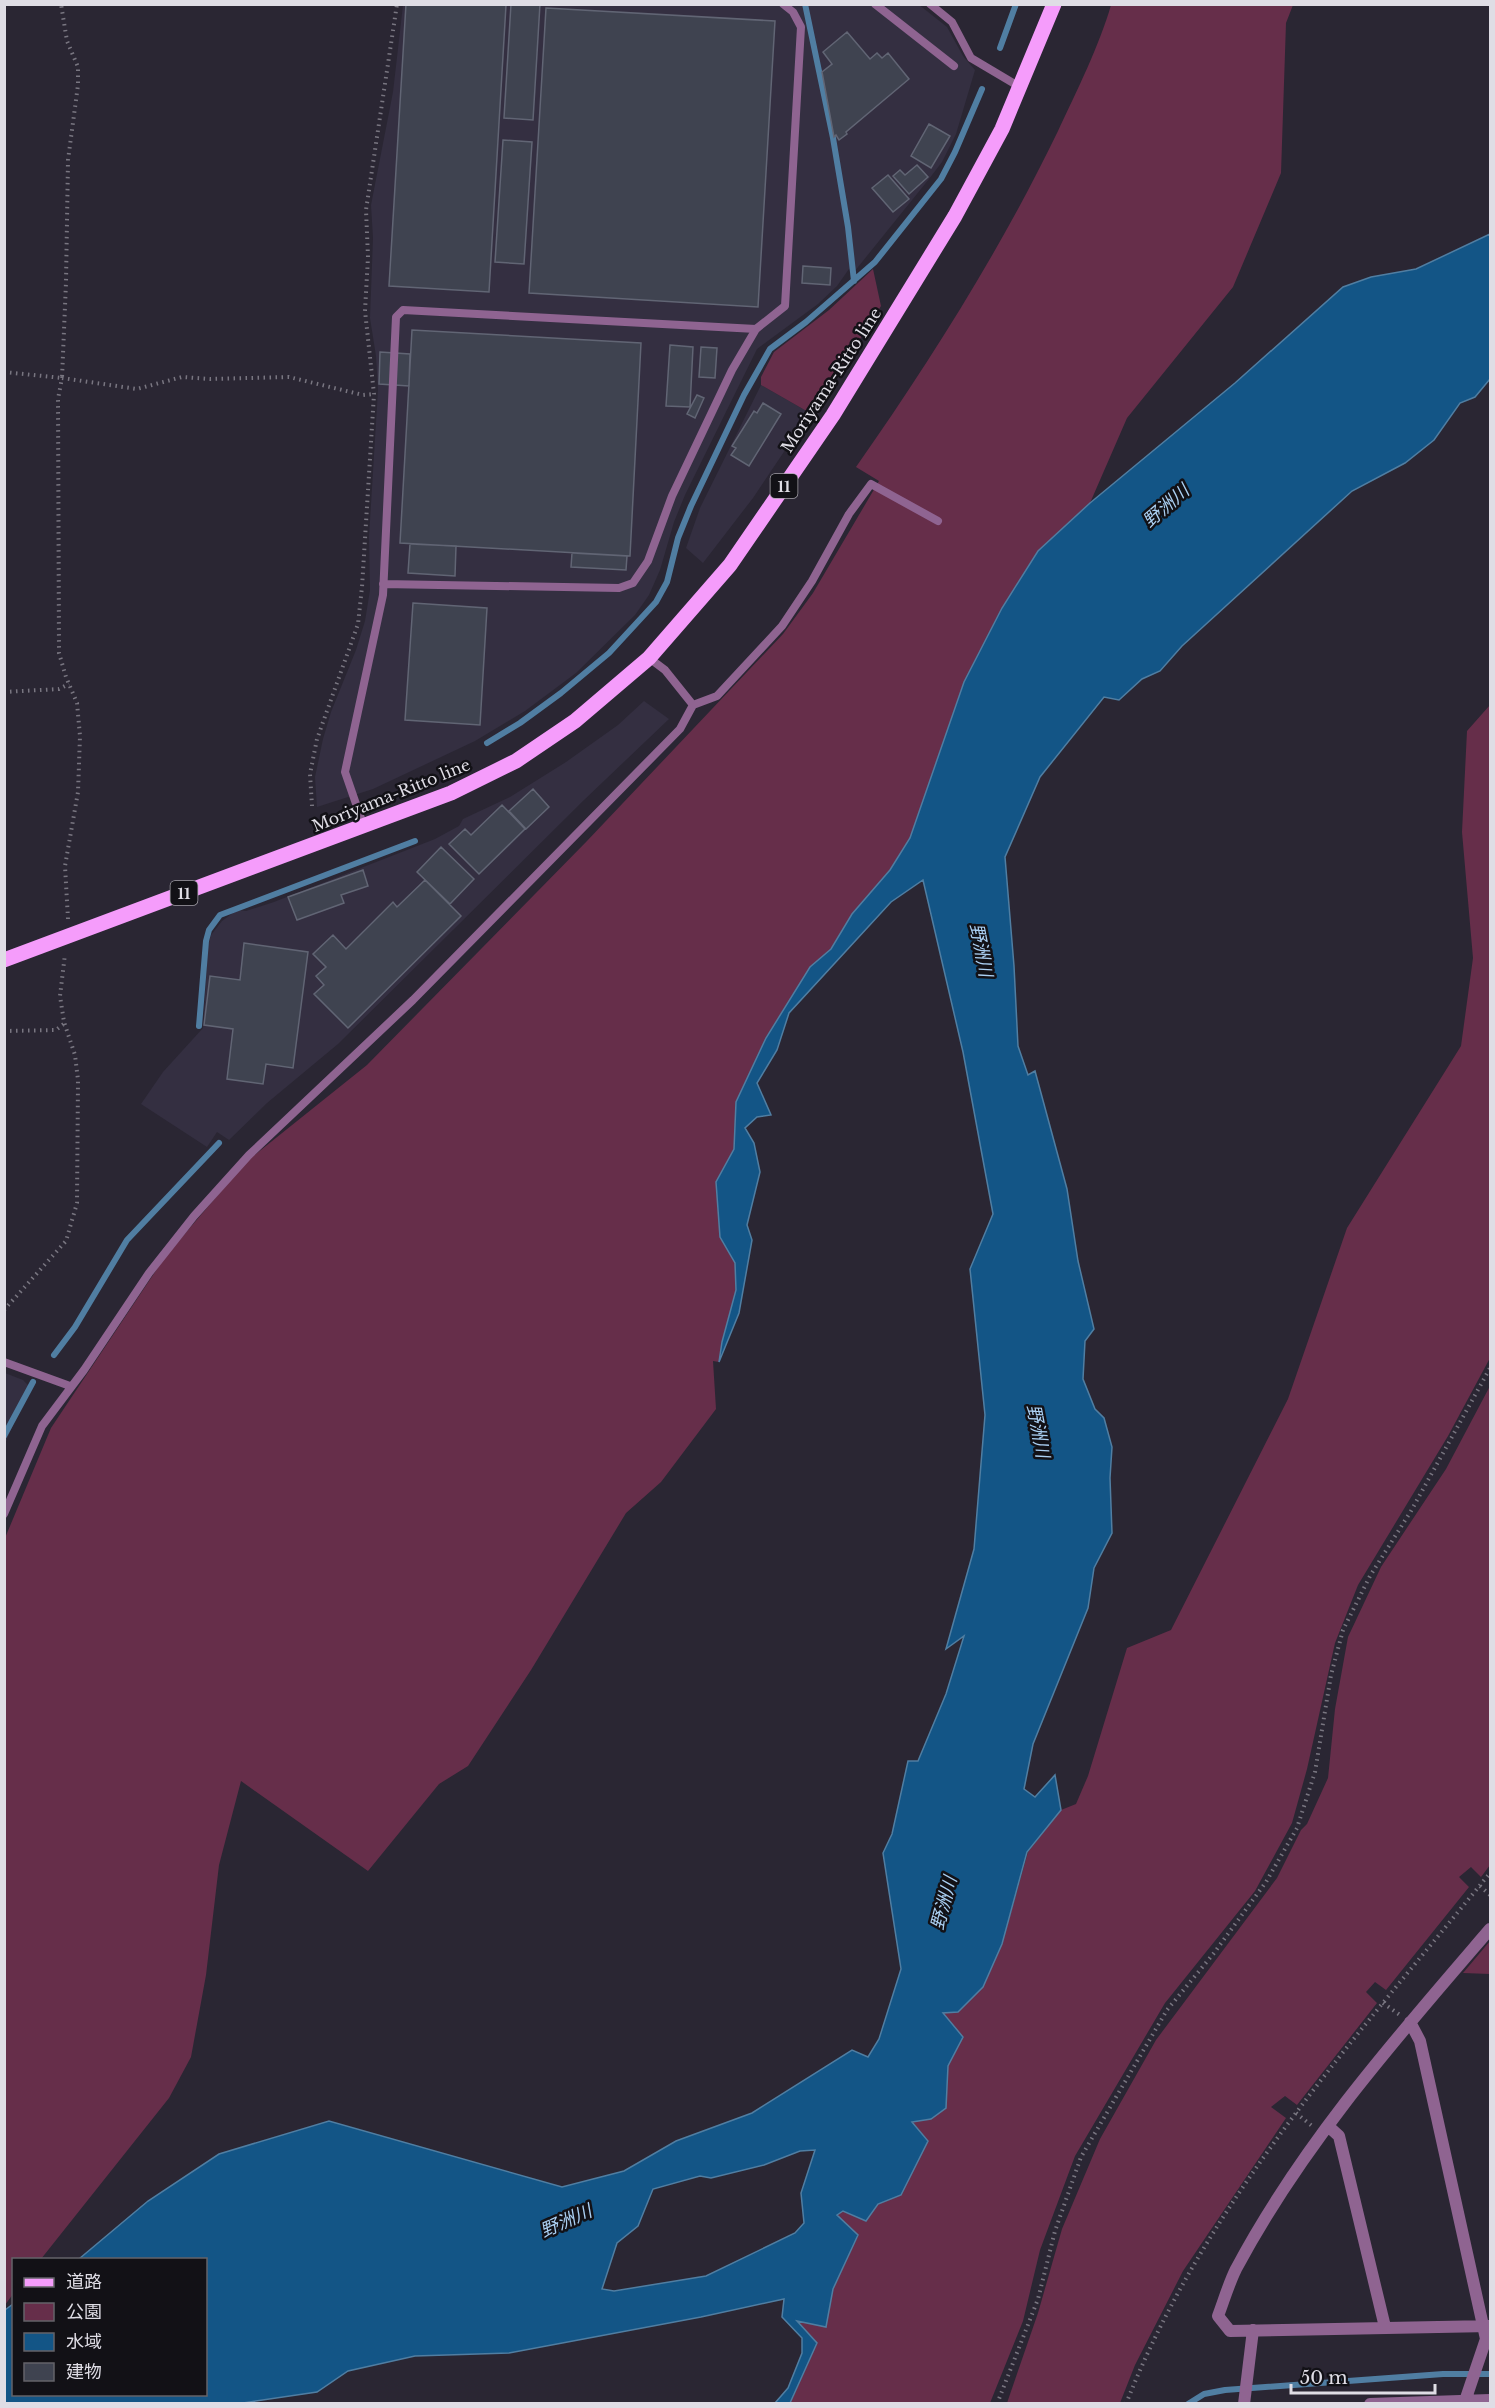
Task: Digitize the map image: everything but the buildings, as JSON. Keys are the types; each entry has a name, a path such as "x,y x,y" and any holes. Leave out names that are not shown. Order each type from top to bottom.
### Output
{"main road":[{"name":"Moriyama-Ritto line","path":"4,960 451,793 516,760 575,721 649,658 730,565 833,415 955,216 1002,129 1054,4"}],"street":[{"path":"1487,2326 1230,2331 1218,2316 1236,2270 1275,2205 1329,2126 1410,2022 1491,1929"},
{"path":"1410,2022 1420,2041 1487,2326 1486,2339 1464,2402"},
{"path":"1329,2126 1339,2136 1386,2327"},
{"path":"1244,2403 1253,2330"},
{"path":"1370,2403 1491,2400"}],"lane":[{"path":"383,584 619,588 633,583 648,561 672,496 726,381 756,329 785,306 801,27 793,12 783,4"},
{"path":"874,4 954,66"},
{"path":"930,4 952,22 971,58 1020,87"},
{"path":"364,827 345,772 383,584 396,317 403,310 756,329"},
{"path":"4,1514 42,1426 84,1370 149,1273 194,1216 249,1155 413,1000 584,828 680,729 693,705 717,696 782,626 812,581 849,514 871,484 938,521"},
{"path":"649,658 665,670 693,705"},
{"path":"4,1362 70,1386"}],"path":[{"path":"4,1310 66,1241 77,1203 78,1080 75,1055 65,1023 60,996 68,936 65,866 78,792 80,736 77,703 59,652 57,614 58,399 62,378 68,160 78,67 67,41 61,4"},
{"path":"312,806 310,774 317,739 358,624 374,394 365,311 368,256 366,210 397,4"},
{"path":"4,372 137,389 182,377 210,379 289,377 363,395 374,394"},
{"path":"4,692 59,689 69,684"},
{"path":"4,1031 56,1029 65,1023"},
{"path":"997,2403 1038,2299 1054,2231 1081,2157 1167,2010 1214,1953 1266,1882 1297,1828 1315,1772 1331,1675 1344,1630 1370,1576 1411,1512 1491,1368"},
{"path":"1126,2403 1137,2374 1176,2295 1255,2171 1296,2114 1376,2012 1491,1874"},
{"path":"1480,1886 1491,1896"}],"shaded area":[{"path":"918,4 947,27 963,56 975,70 956,134 942,162 854,272 849,269 837,286 818,304 757,349 685,495 674,522 660,570 649,595 635,615 576,673 525,711 475,741 373,789 317,807 315,777 323,739 331,712 356,650 365,621 370,590 369,537 378,390 370,318 373,238 371,205 393,92 403,5"},
{"path":"761,385 810,413 753,498 703,563 686,548 700,508"},
{"path":"644,701 669,719 338,1044 267,1103 229,1140 217,1132 207,1147 141,1104 163,1072 203,1028 208,945 211,935 222,921 237,910 246,911 274,902 435,839 459,826 463,819 510,797 566,762 618,725"},
{"path":"5,1373 23,1380 29,1386 5,1444"}],"green space":[{"path":"1111,5 1293,5 1286,23 1281,173 1233,287 1127,418 1090,503 1038,551 1002,608 964,682 910,838 890,870 852,914 831,949 810,967 766,1038 736,1102 734,1149 716,1182 720,1237 735,1263 736,1290 719,1362 713,1361 716,1409 661,1482 626,1513 531,1670 468,1766 439,1784 368,1871 241,1781 219,1865 206,1975 191,2057 169,2098 42,2258 12,2258 12,2295 5,2305 5,1538 51,1428 165,1257 247,1161 367,1065 587,841 783,634 813,593 879,481 856,467 938,345 989,261 1058,131 1101,36"},
{"path":"873,269 881,306 810,413 761,385 761,377 774,352 829,310"},
{"path":"1490,705 1490,1358 1448,1436 1358,1585 1335,1643 1307,1769 1292,1823 1255,1891 1165,2003 1075,2156 1040,2250 1023,2321 990,2403 790,2404 817,2343 796,2320 826,2326 833,2289 858,2236 837,2215 843,2211 878,2204 901,2195 928,2141 912,2121 931,2119 946,2108 948,2066 962,2037 943,2013 1002,1944 1028,1852 1061,1810 1076,1804 1088,1776 1127,1648 1171,1630 1288,1399 1347,1228 1461,1046 1473,958 1462,832 1467,731"},
{"path":"1490,1386 1490,1865 1481,1877 1471,1867 1459,1877 1469,1887 1386,1990 1375,1982 1366,1992 1377,2003 1297,2105 1285,2096 1271,2107 1286,2118 1183,2271 1135,2365 1120,2403 1007,2403 1038,2313 1062,2229 1100,2139 1156,2040 1277,1878 1301,1830 1307,1824 1328,1778 1335,1709 1348,1637 1381,1567 1446,1469"},
{"path":"1490,1941 1490,1974 1463,1973"}],"water":[{"name":"野洲川","path":"1490,234 1490,379 1475,397 1460,403 1434,440 1405,463 1352,491 1182,646 1160,671 1142,679 1119,700 1104,697 1040,777 1005,857 1018,1046 1028,1075 1035,1071 1067,1189 1078,1261 1094,1329 1085,1341 1083,1379 1095,1409 1104,1418 1112,1447 1110,1478 1112,1533 1094,1568 1088,1608 1033,1744 1024,1789 1035,1797 1055,1775 1061,1810 1027,1852 1002,1944 983,1987 958,2012 943,2013 963,2037 948,2066 946,2108 931,2119 912,2122 928,2141 901,2195 878,2204 866,2221 843,2211 837,2215 858,2235 833,2289 826,2327 797,2321 817,2343 790,2403 775,2403 788,2388 802,2353 802,2338 782,2317 784,2299 509,2353 415,2356 348,2371 317,2392 243,2403 5,2403 5,2310 12,2305 12,2396 207,2396 207,2258 80,2258 148,2201 219,2154 329,2121 562,2187 624,2171 676,2141 752,2113 852,2050 868,2057 879,2039 901,1969 883,1853 892,1834 908,1761 918,1761 946,1694 964,1636 946,1649 974,1549 985,1415 970,1269 993,1214 963,1052 923,880 891,902 789,1013 777,1050 757,1083 771,1115 757,1117 745,1128 754,1143 760,1172 747,1225 752,1240 739,1313 719,1362 736,1290 735,1263 720,1237 716,1182 734,1149 736,1102 766,1038 810,967 831,949 852,914 890,870 910,838 964,682 1002,608 1038,551 1090,503 1235,383 1343,287 1371,277 1416,269","holes":["815,2150 801,2193 804,2223 795,2233 706,2276 614,2291 602,2289 617,2243 638,2226 653,2189 700,2176 711,2178 764,2165 800,2151"]}],"waterway":[{"path":"805,4 833,138 848,227 854,281"},
{"path":"1000,48 1016,4"},
{"path":"487,743 520,723 561,693 609,653 656,602 667,582 678,538 691,506 744,395 770,349 806,322 875,262 941,179 982,89"},
{"path":"199,1026 206,941 209,930 220,915 415,841"},
{"path":"54,1355 75,1327 127,1240 219,1143"},
{"path":"4,1436 33,1382"},
{"path":"1188,2404 1204,2394 1225,2390 1443,2374 1490,2374"}]}
